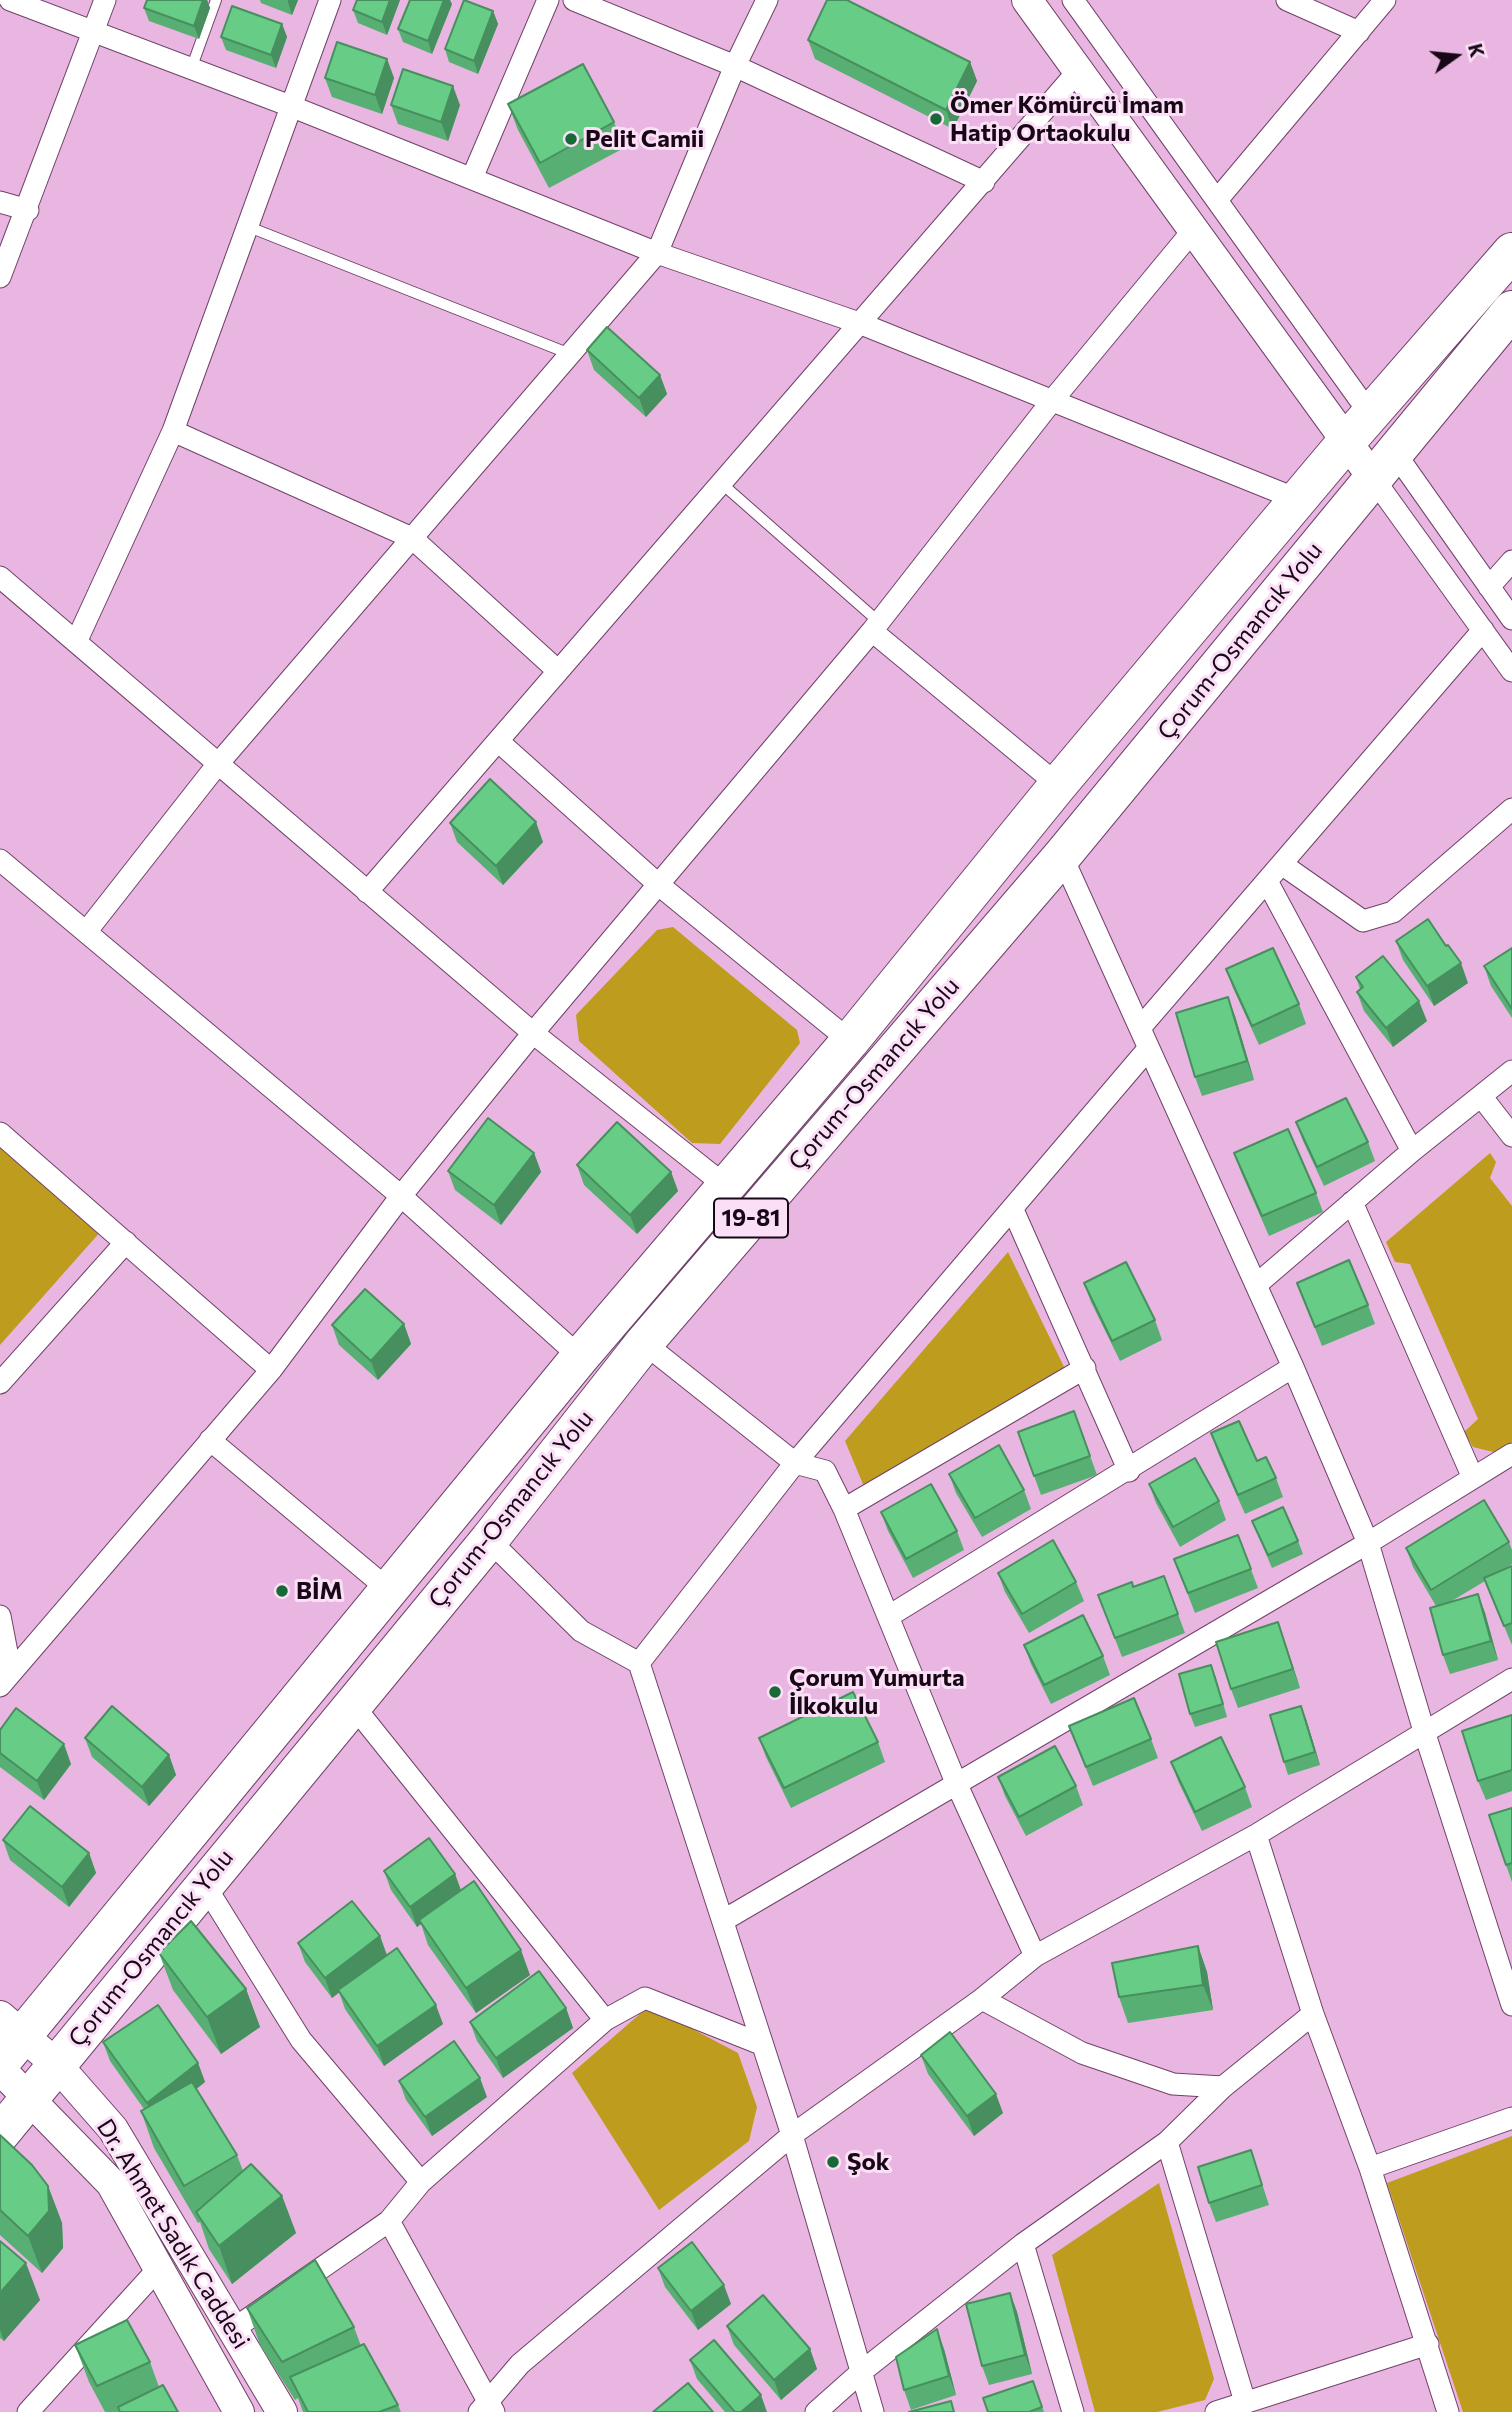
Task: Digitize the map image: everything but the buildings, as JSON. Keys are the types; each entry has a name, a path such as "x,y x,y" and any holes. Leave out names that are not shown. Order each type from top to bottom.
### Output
{"highway":[{"name":"Çorum-Osmancık Yolu","path":"8,2038 389,1590 580,1357 850,1041 1058,785 1359,428 1512,252"},
{"name":"Çorum-Osmancık Yolu","path":"0,2134 489,1540 644,1343 1062,856 1512,310"}],"street":[{"path":"10,0 293,107 657,253 859,323 1299,500"},
{"path":"0,277 28,210 105,0"},
{"path":"77,640 173,431 330,0"},
{"path":"472,178 548,0"},
{"path":"574,0 735,66 984,182"},
{"path":"86,932 217,765 657,253 735,66 767,0"},
{"path":"1027,0 1195,228 1359,428"},
{"path":"1073,0 1217,200 1384,465 1483,630 1512,671"},
{"path":"1287,0 1359,32"},
{"path":"1217,200 1385,0"},
{"path":"367,892 1078,71"},
{"path":"0,202 28,210"},
{"path":"6,1679 271,1370 401,1196 533,1033 875,626 1051,402 1195,228"},
{"path":"173,431 412,538 557,670"},
{"path":"1384,465 1489,587 1512,619"},
{"path":"1489,587 1512,561"},
{"path":"0,577 77,640 217,765 533,1033 726,1187"},
{"path":"875,626 1058,785"},
{"path":"1140,1028 1283,866 1483,630"},
{"path":"498,741 659,885 850,1041"},
{"path":"1283,866 1363,921 1393,912 1512,809"},
{"path":"1062,856 1293,1367 1368,1543 1424,1731 1512,2004"},
{"path":"3,871 86,932 401,1196 580,1357"},
{"path":"1268,883 1412,1151"},
{"path":"639,1663 795,1464 1148,1049"},
{"path":"1255,1285 1412,1151 1512,1071"},
{"path":"1480,1096 1512,1136"},
{"path":"0,1133 271,1370"},
{"path":"1352,1202 1473,1478"},
{"path":"1013,1210 1129,1471"},
{"path":"0,1383 126,1242"},
{"path":"644,1343 795,1464 825,1471 889,1616 957,1785 1035,1956"},
{"path":"889,1616 1129,1471 1293,1367"},
{"path":"844,1509 1085,1368"},
{"path":"210,1440 389,1590"},
{"path":"724,1920 1368,1543 1512,1454"},
{"path":"489,1540 581,1631 639,1663 792,2135 873,2412"},
{"path":"0,1616 6,1679"},
{"path":"389,2221 487,2408 520,2364 792,2135 982,1999 1035,1956 1256,1835 1512,1679"},
{"path":"352,1704 605,2020"},
{"path":"1256,1835 1313,2014 1370,2168 1448,2412"},
{"path":"204,1884 300,2040 421,2182"},
{"path":"232,2330 389,2221 421,2182 605,2020 645,1998 761,2044"},
{"path":"982,1999 1082,2053 1173,2084 1223,2087"},
{"path":"816,2412 861,2372 1023,2244 1167,2142 1223,2087 1313,2014"},
{"name":"Dr. Ahmet Sadık Caddesi","path":"8,2038 56,2064 113,2129 282,2412"},
{"name":"Dr. Ahmet Sadık Caddesi","path":"0,2069 111,2183 239,2412"},
{"path":"1370,2168 1512,2118"},
{"path":"1167,2142 1245,2402"},
{"path":"1023,2244 1073,2412"},
{"path":"28,2412 158,2270"},
{"path":"1216,2412 1428,2344"}],"lane":[{"path":"191,69 216,0"},
{"path":"249,227 570,354"},
{"path":"720,482 875,626"}],"shaded area":[{"path":"673,927 797,1030 800,1043 720,1144 692,1143 579,1041 576,1015 657,930"},
{"path":"0,1144 102,1230 0,1345"},
{"path":"1490,1153 1496,1162 1490,1178 1512,1206 1512,1442 1497,1453 1473,1447 1464,1432 1478,1419 1410,1264 1395,1262 1386,1242"},
{"path":"1008,1252 1066,1371 865,1489 845,1441"},
{"path":"649,2006 738,2053 757,2107 749,2141 659,2210 572,2073"},
{"path":"1512,2136 1512,2412 1463,2412 1387,2183"},
{"path":"1159,2183 1214,2379 1205,2400 1157,2412 1095,2412 1052,2255"}],"place":[{"name":"Ömer Kömürcü İmam Hatip Ortaokulu","path":"936,119"},
{"name":"Pelit Camii","path":"571,139"},
{"name":"BİM","path":"282,1591"},
{"name":"Çorum Yumurta İlkokulu","path":"775,1692"},
{"name":"Şok","path":"833,2162"}]}
